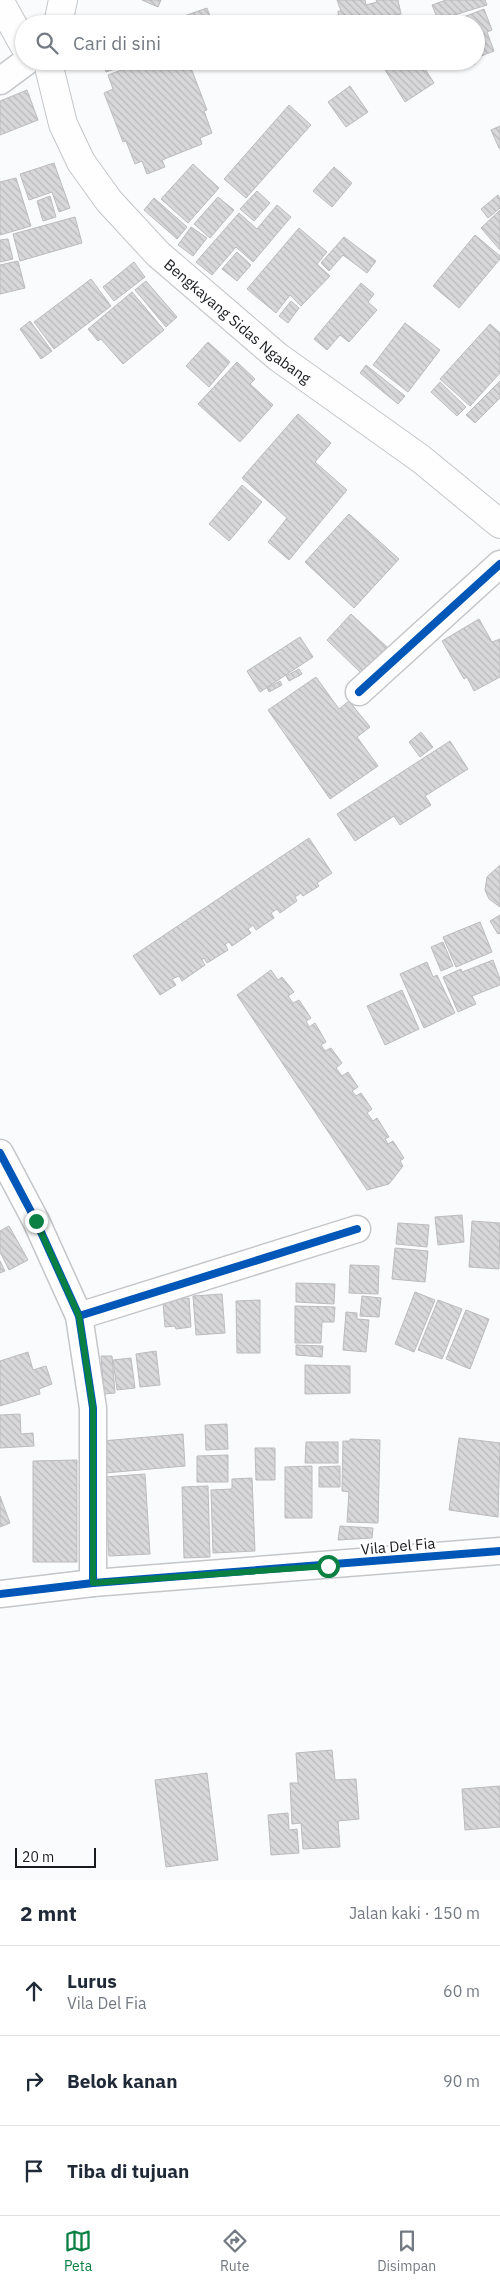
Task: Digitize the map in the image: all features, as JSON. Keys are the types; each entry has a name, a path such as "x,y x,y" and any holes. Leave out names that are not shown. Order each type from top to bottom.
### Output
{"main road":[{"path":"60,15 63,0"},
{"path":"0,2 15,29"},
{"name":"Bengkayang Sidas Ngabang","path":"43,70 63,124 81,162 109,201 158,254 278,357 421,459 500,524"}],"street":[{"path":"0,81 27,70"},
{"path":"358,692 500,564"},
{"path":"0,1153 36,1221 79,1316 93,1408 93,1583"},
{"path":"79,1316 357,1230"},
{"name":"Vila Del Fia","path":"0,1594 93,1583 500,1551"}],"building":[{"path":"142,0 161,0 158,7"},
{"path":"337,0 365,0 366,5 377,2 376,0 398,0 401,14 338,15 338,11 341,11"},
{"path":"446,0 485,0 487,5 454,15 436,15 432,5"},
{"path":"207,8 210,15 187,15"},
{"path":"484,9 492,30 487,32 494,51 485,54 485,15 469,15"},
{"path":"122,70 192,70 207,110 204,111 212,133 200,138 202,144 162,160 165,167 147,174 142,161 135,164 126,141 123,142 104,93 113,89 108,75"},
{"path":"385,70 426,70 434,83 405,102"},
{"path":"350,86 368,112 346,127 328,102"},
{"path":"27,90 38,120 0,135 0,101"},
{"path":"289,105 311,125 246,198 224,179"},
{"path":"500,126 500,148 499,148 491,130"},
{"path":"54,163 70,208 59,212 52,192 29,200 20,174"},
{"path":"193,164 219,188 188,223 161,199"},
{"path":"334,167 352,183 332,207 313,191"},
{"path":"16,178 31,226 0,235 0,182"},
{"path":"257,191 270,203 254,221 240,209"},
{"path":"498,195 500,198 500,208 488,218 481,209"},
{"path":"50,196 56,217 43,221 37,201"},
{"path":"218,197 234,210 210,238 194,224"},
{"path":"154,198 187,227 177,239 144,210"},
{"path":"277,205 291,217 253,262 236,247 212,275 196,262 239,213 257,229"},
{"path":"500,210 500,250 481,228"},
{"path":"75,217 82,243 20,261 13,234"},
{"path":"191,227 207,238 193,256 178,245"},
{"path":"299,228 327,252 317,264 330,276 301,306 290,295 276,313 247,289"},
{"path":"475,235 500,256 500,259 459,308 433,286"},
{"path":"344,237 376,261 367,273 343,255 329,271 321,263"},
{"path":"8,239 13,259 0,262 0,240"},
{"path":"237,252 251,265 237,281 222,269"},
{"path":"18,261 25,288 0,294 0,265"},
{"path":"134,262 145,277 114,301 103,287"},
{"path":"91,279 111,306 54,349 34,322"},
{"path":"146,281 177,317 166,327 135,290"},
{"path":"361,283 374,294 368,302 377,310 349,342 340,335 327,350 314,339"},
{"path":"132,292 164,330 123,364 101,339 98,341 88,329"},
{"path":"291,301 299,308 288,323 279,316"},
{"path":"30,321 52,351 41,359 20,329"},
{"path":"405,323 440,350 408,392 373,365"},
{"path":"490,324 500,333 500,373 470,406 440,379"},
{"path":"208,342 230,362 209,387 186,366"},
{"path":"237,362 255,379 250,384 273,405 240,442 198,404"},
{"path":"366,365 405,396 398,404 360,373"},
{"path":"500,381 500,398 475,423 466,415"},
{"path":"440,382 466,407 457,416 431,392"},
{"path":"298,414 331,443 315,462 347,490 289,560 268,542 287,518 242,478"},
{"path":"242,485 262,502 229,541 209,524"},
{"path":"349,514 399,559 354,608 305,562"},
{"path":"351,614 387,647 362,674 327,640"},
{"path":"479,619 492,642 500,639 500,677 474,691 467,677 464,679 442,641"},
{"path":"300,637 313,657 260,692 247,671"},
{"path":"299,669 302,674 289,681 286,676"},
{"path":"316,677 339,709 349,701 370,727 357,737 378,766 330,799 268,710"},
{"path":"280,681 282,685 269,692 267,688"},
{"path":"421,732 433,747 420,757 409,742"},
{"path":"450,741 468,769 425,796 431,805 400,825 394,816 355,841 337,814"},
{"path":"309,838 332,873 317,883 319,886 303,896 301,893 295,897 297,901 280,913 277,909 271,913 274,918 256,930 253,925 248,929 251,933 232,946 229,942 225,944 228,950 207,963 204,958 202,960 205,965 182,981 179,976 172,979 176,985 160,995 133,956"},
{"path":"500,865 500,907 489,899 485,890 487,877"},
{"path":"500,915 500,933 498,934 490,921"},
{"path":"480,922 492,952 456,967 443,937"},
{"path":"443,942 453,966 441,971 431,947"},
{"path":"493,960 500,979 500,985 472,996 476,1004 458,1012 443,977 461,969 462,972"},
{"path":"427,962 433,977 437,975 455,1013 424,1028 400,974"},
{"path":"271,970 278,980 282,977 294,992 288,996 293,1003 299,1000 311,1018 306,1021 309,1027 315,1023 326,1042 321,1045 325,1051 331,1048 342,1063 336,1068 342,1076 348,1072 358,1087 352,1091 356,1096 361,1093 372,1109 367,1113 373,1121 377,1118 389,1137 385,1139 388,1144 393,1141 404,1158 400,1161 403,1166 389,1184 367,1190 237,995"},
{"path":"402,990 419,1029 385,1045 367,1006"},
{"path":"462,1215 464,1242 438,1245 435,1217"},
{"path":"472,1221 500,1223 499,1269 469,1267"},
{"path":"398,1223 429,1225 427,1247 396,1244"},
{"path":"9,1226 28,1260 9,1270 0,1252 0,1231"},
{"path":"395,1248 428,1251 425,1282 392,1279"},
{"path":"0,1261 5,1271 0,1273"},
{"path":"350,1265 379,1266 378,1294 349,1293"},
{"path":"296,1283 335,1284 334,1304 296,1302"},
{"path":"415,1292 435,1300 414,1352 395,1344"},
{"path":"222,1294 225,1333 196,1335 193,1296"},
{"path":"362,1296 381,1298 379,1317 360,1316"},
{"path":"189,1298 191,1327 176,1329 175,1326 165,1327 163,1303 173,1302 173,1299"},
{"path":"260,1300 260,1353 237,1353 236,1301"},
{"path":"438,1300 462,1309 442,1359 418,1350"},
{"path":"295,1306 335,1307 334,1322 322,1322 321,1343 295,1343"},
{"path":"466,1310 489,1319 470,1369 446,1359"},
{"path":"346,1312 357,1313 357,1319 369,1320 366,1352 343,1350"},
{"path":"296,1345 323,1346 322,1357 296,1355"},
{"path":"156,1351 160,1385 140,1387 136,1354"},
{"path":"28,1352 33,1370 46,1366 52,1384 39,1389 40,1394 0,1406 0,1361"},
{"path":"101,1356 112,1356 115,1393 104,1394"},
{"path":"131,1358 135,1388 117,1390 113,1360"},
{"path":"305,1365 350,1366 350,1393 305,1394"},
{"path":"20,1414 21,1434 33,1433 34,1446 0,1448 0,1415"},
{"path":"227,1424 228,1449 206,1450 205,1425"},
{"path":"183,1434 185,1466 105,1473 102,1441"},
{"path":"459,1438 500,1443 498,1517 449,1510"},
{"path":"350,1439 380,1440 378,1523 347,1522 349,1492 342,1491 343,1441 350,1441"},
{"path":"306,1442 338,1442 338,1463 305,1463"},
{"path":"255,1448 275,1448 275,1480 256,1480"},
{"path":"228,1455 228,1482 197,1482 197,1456"},
{"path":"77,1460 77,1562 33,1562 33,1461"},
{"path":"312,1466 312,1518 285,1518 285,1467"},
{"path":"340,1466 340,1487 319,1487 319,1467"},
{"path":"145,1474 150,1554 109,1556 104,1477"},
{"path":"252,1478 255,1551 213,1553 211,1490 232,1489 232,1479"},
{"path":"208,1486 210,1557 184,1558 182,1487"},
{"path":"0,1496 10,1523 0,1527"},
{"path":"340,1526 373,1528 372,1538 338,1540"},
{"path":"332,1750 335,1780 356,1779 359,1819 338,1821 340,1847 303,1849 301,1823 292,1824 290,1783 298,1783 296,1753"},
{"path":"207,1773 218,1860 166,1867 155,1780"},
{"path":"500,1786 500,1827 465,1830 462,1789"},
{"path":"288,1813 289,1830 297,1829 299,1853 271,1855 268,1815"}],"cycle path":[{"path":"359,692 500,564"},
{"path":"0,1153 36,1221 79,1316 93,1408 93,1583"},
{"path":"79,1316 357,1229"},
{"path":"0,1594 93,1583 500,1551"}],"route":[{"path":"36,1221 79,1316 93,1408 93,1583 328,1566"}]}
